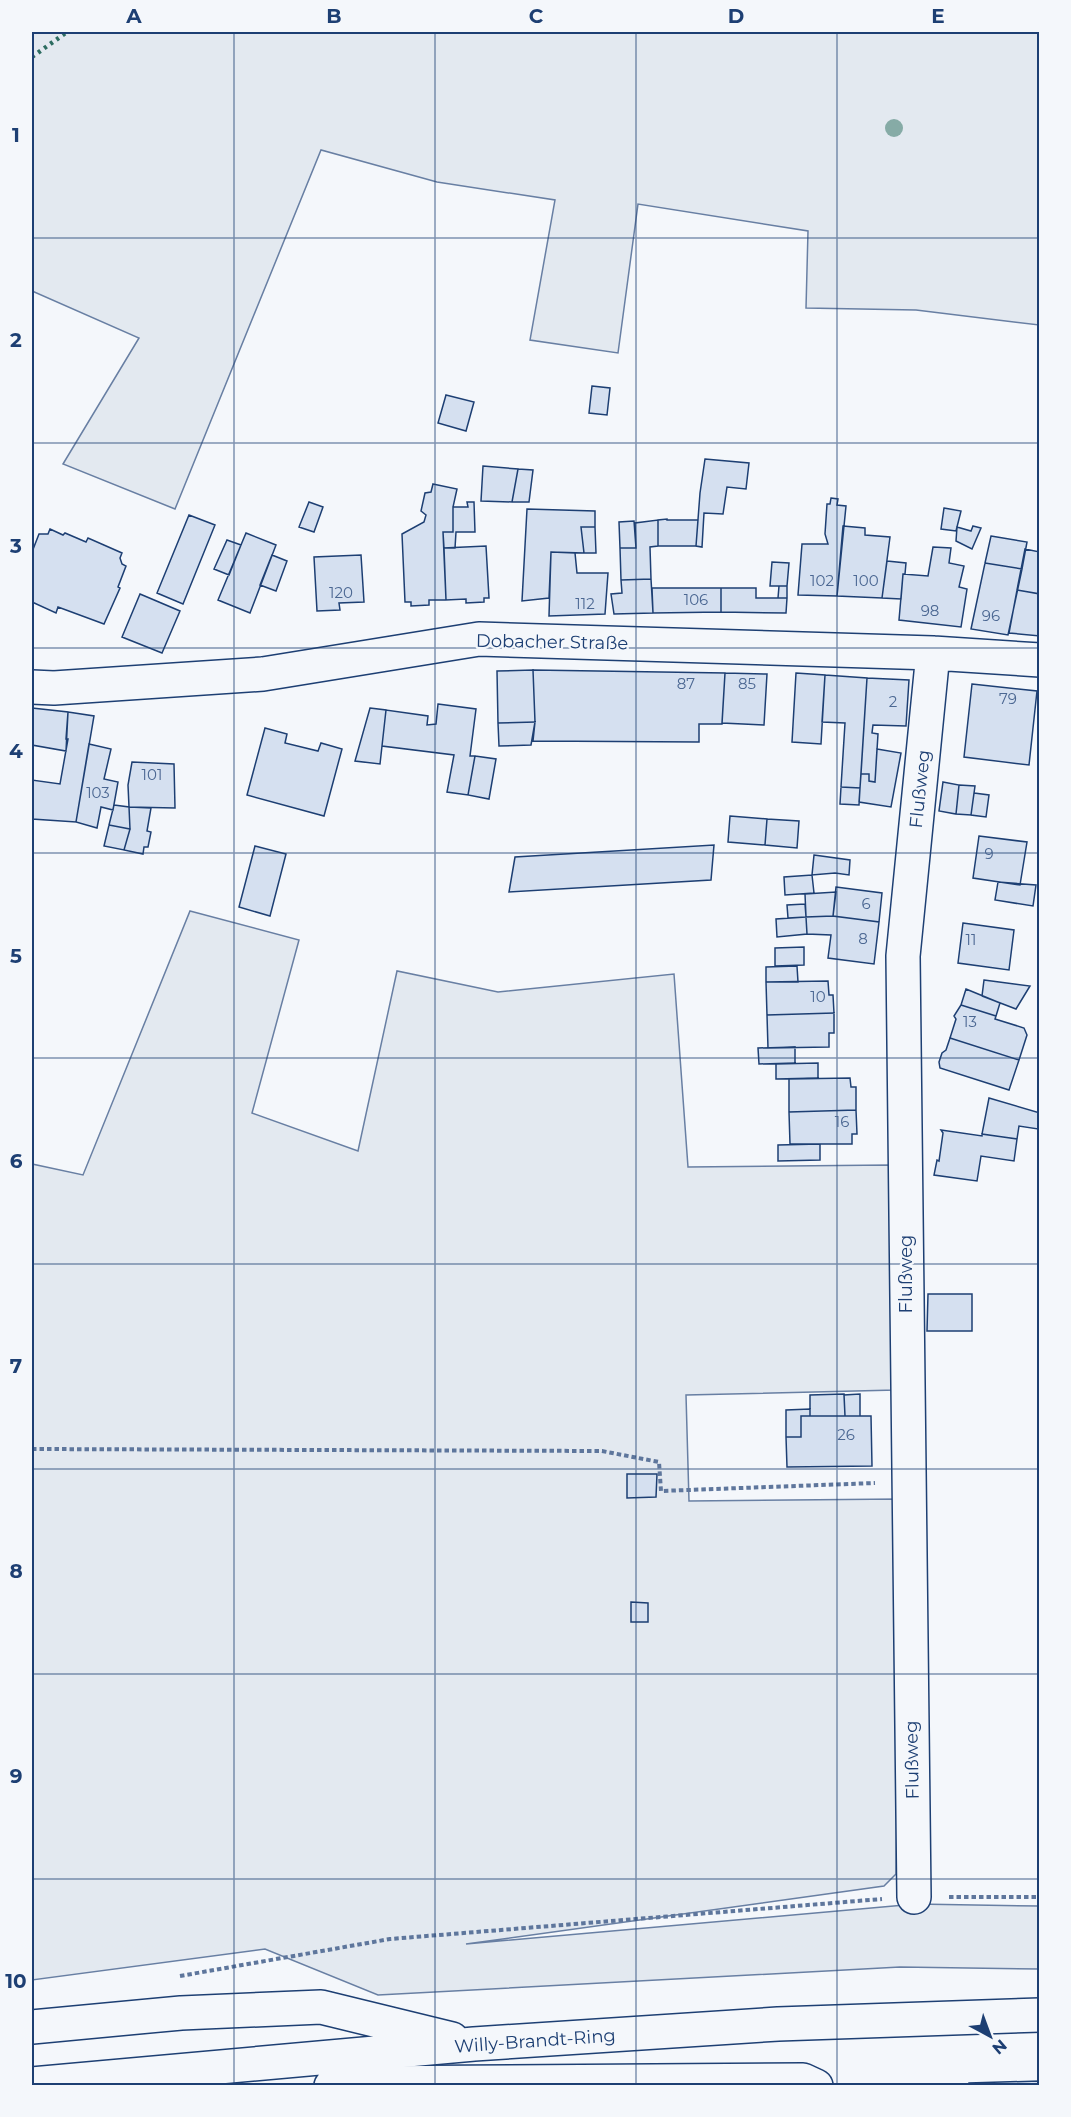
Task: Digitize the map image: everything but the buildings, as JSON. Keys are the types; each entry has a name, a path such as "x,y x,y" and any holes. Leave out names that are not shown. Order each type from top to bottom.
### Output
{"street":[{"name":"Dobacher Straße","path":"32,687 54,688 263,674 479,639 933,653 1040,660"},
{"name":"Flußweg","path":"914,1897 903,956 933,653"},
{"path":"32,2027 181,2013 321,2007 474,2044"},
{"name":"Willy-Brandt-Ring","path":"32,2084 474,2044 778,2024 1040,2015"},
{"path":"336,2084 424,2050"},
{"path":"336,2084 803,2080 816,2085"}],"path":[{"path":"32,1449 602,1451 659,1462 661,1491 908,1482"},
{"path":"170,1978 390,1939 914,1897 1040,1897"}],"shaded area":[{"path":"32,32 1039,32 1039,325 916,310 806,308 808,231 638,204 618,353 530,340 555,200 437,182 321,150 175,509 63,464 139,338 32,291"},
{"path":"190,911 299,940 252,1113 358,1151 397,971 498,992 674,974 688,1167 890,1165 896,1390 686,1395 689,1501 900,1499 896,1874 884,1886 466,1944 916,1904 1039,1906 1039,1969 900,1967 378,1995 265,1949 32,1980 32,1164 83,1175"}],"hedge":[{"path":"32,57 67,32"}]}
